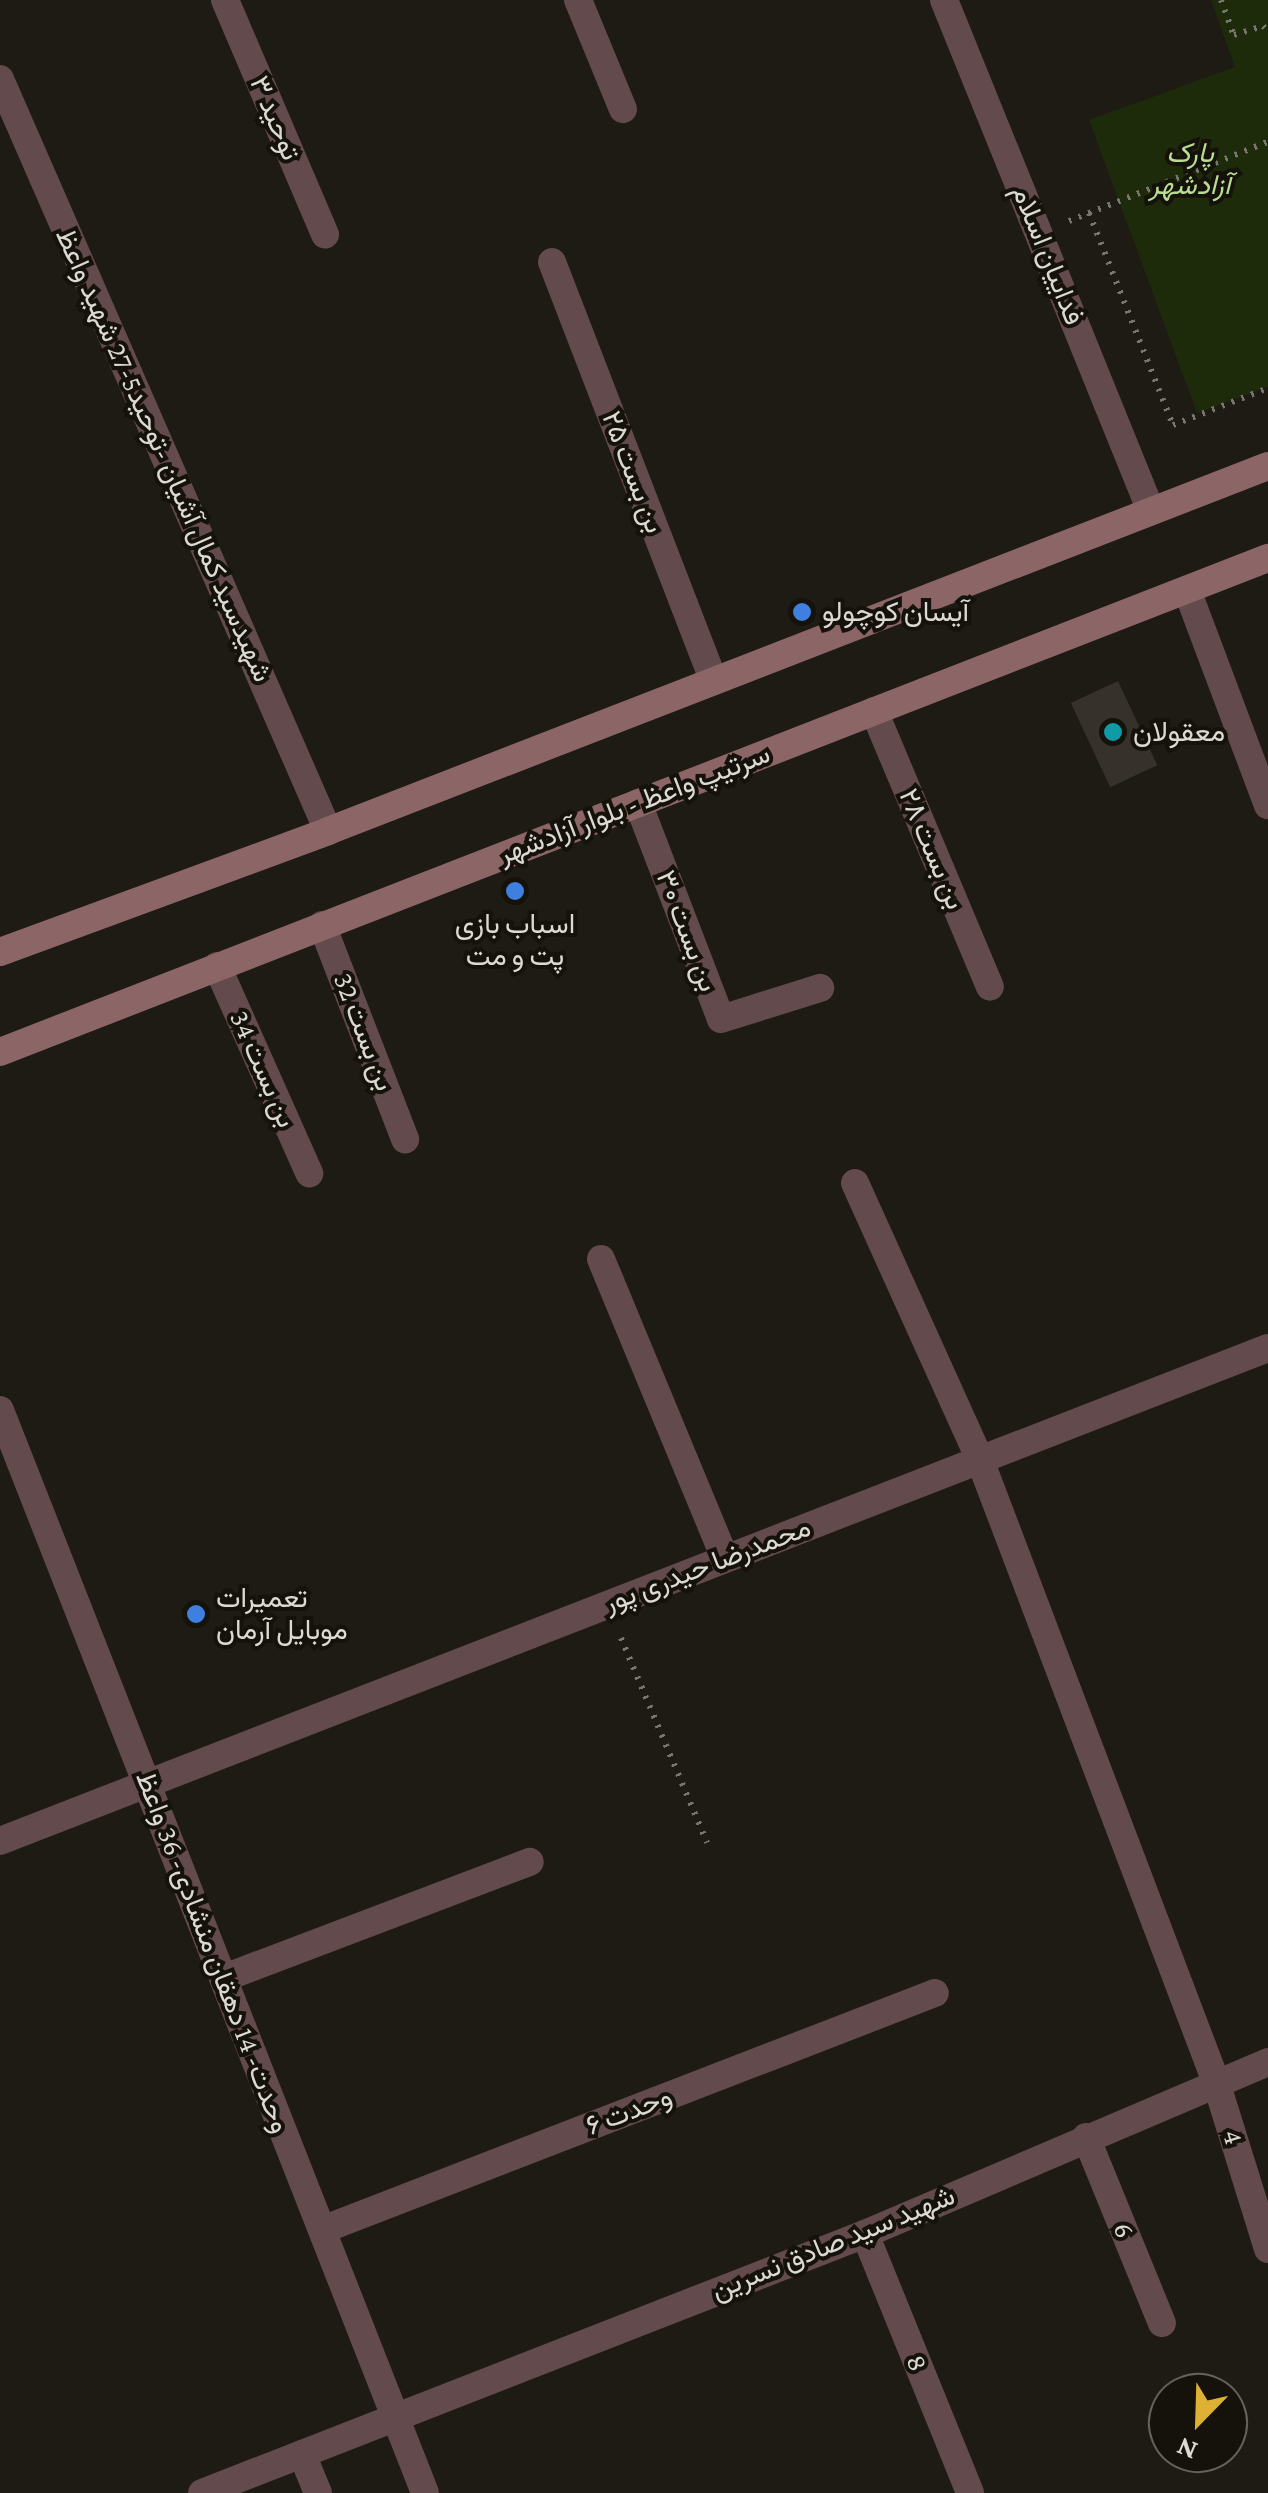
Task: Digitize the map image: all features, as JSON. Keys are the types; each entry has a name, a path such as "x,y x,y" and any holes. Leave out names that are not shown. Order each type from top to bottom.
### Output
{"main road":[{"path":"0,952 328,831 1268,466"},
{"name":"سرتیپ واعظ - بلوار آزادشهر","path":"0,1052 1268,558"}],"street":[{"name":"توحید ۳","path":"225,0 324,235"},
{"path":"578,0 623,109"},
{"name":"فداییان اسلام","path":"944,0 1151,511"},
{"name":"شهيدسید کمال آشيان -توحید5-27 شهید واعظ","path":"0,79 328,831"},
{"name":"بن بست ۲۵","path":"552,262 714,680"},
{"path":"1187,590 1268,805"},
{"name":"بن بست ۲۸","path":"874,712 990,987"},
{"name":"بن بست ۳۰","path":"638,803 721,1019 820,988"},
{"name":"بن بست 32","path":"322,925 405,1139"},
{"name":"بن بست 34","path":"217,966 309,1173"},
{"name":"4","path":"855,1183 980,1460 1216,2082 1268,2249"},
{"path":"600,1259 725,1558"},
{"name":"محمدرضا حیدری پور","path":"0,1841 1268,1348"},
{"name":"وحدت- 14 دهقان منشادی- 36 واعظ","path":"0,1410 425,2493"},
{"path":"224,1978 530,1862"},
{"name":"وحدت ۶","path":"322,2230 935,1993"},
{"name":"شهید سید صادق نسرین","path":"202,2493 864,2234 1268,2062"},
{"name":"6","path":"1086,2137 1162,2323"},
{"name":"8","path":"864,2234 970,2493"},
{"path":"302,2454 318,2493"}],"path":[{"path":"1220,0 1234,35 1263,26 1268,31"},
{"path":"1039,233 1268,142"},
{"path":"1089,213 1172,425 1268,388"},
{"path":"607,1604 707,1843"}],"green space":[{"name":"پارک آزادشهر","path":"1211,0 1268,0 1268,387 1197,413 1089,120 1235,67"}],"building":[{"name":"معقولان","path":"1118,681 1157,765 1110,787 1071,703"}],"place":[{"name":"آیسان کوچولو","path":"802,612"},
{"name":"معقولان","path":"1113,732"},
{"name":"اسباب بازی پت و مت","path":"515,891"},
{"name":"تعمیرات موبایل آرمان","path":"196,1614"}]}
